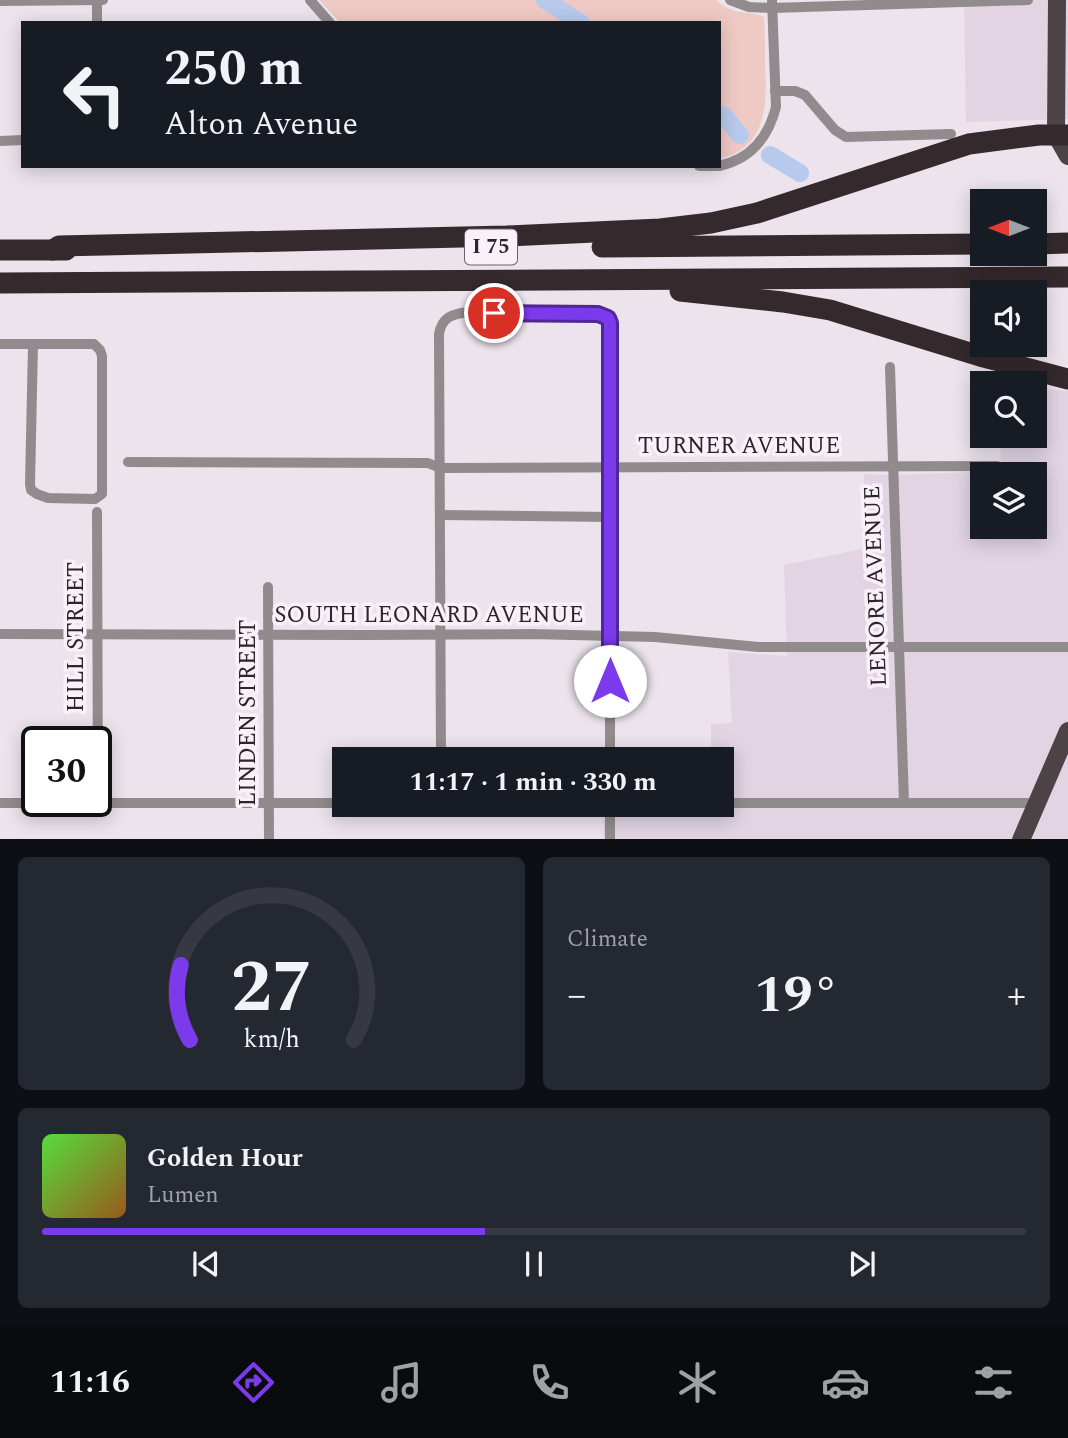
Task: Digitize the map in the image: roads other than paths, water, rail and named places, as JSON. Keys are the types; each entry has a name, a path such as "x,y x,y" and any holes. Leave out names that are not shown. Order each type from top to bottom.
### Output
{"highway":[{"path":"53,250 59,246 607,233 672,228 757,213 968,144 1039,135 1062,135"},
{"path":"1047,244 1068,243"},
{"name":"I 75","path":"0,250 970,244"},
{"name":"I 75","path":"0,283 1068,277"},
{"path":"381,281 427,288 650,289 783,302 830,310 980,356 1068,379"}],"main road":[{"path":"1057,0 1062,135 1068,156"},
{"path":"1021,839 1068,731"}],"street":[{"path":"0,1 99,0 97,21"},
{"path":"310,0 328,21"},
{"path":"730,0 749,7 772,4 1028,0"},
{"path":"721,166 737,162 751,152 772,122 776,107 772,4"},
{"path":"775,91 795,91 805,95 835,130 846,137 951,134"},
{"path":"0,141 21,140"},
{"path":"441,747 439,340 440,328 446,317 468,312 598,314 608,318 610,323 610,747"},
{"path":"0,344 94,344 100,350 102,494 95,499 48,498 31,490 33,345"},
{"name":"LENORE AVENUE","path":"890,367 904,803"},
{"name":"TURNER AVENUE","path":"128,462 428,463 440,468 970,466"},
{"name":"HILL STREET","path":"97,512 98,726"},
{"path":"440,515 610,517"},
{"name":"LINDEN STREET","path":"268,587 269,839"},
{"name":"SOUTH LEONARD AVENUE","path":"0,634 531,634 655,637 758,648 1068,647"},
{"path":"0,803 21,803"},
{"path":"112,803 332,803"},
{"path":"734,803 1038,803"},
{"path":"610,817 610,839"}],"waterway":[{"path":"545,0 578,21"},
{"path":"721,115 740,135"},
{"path":"770,155 800,173"}]}
